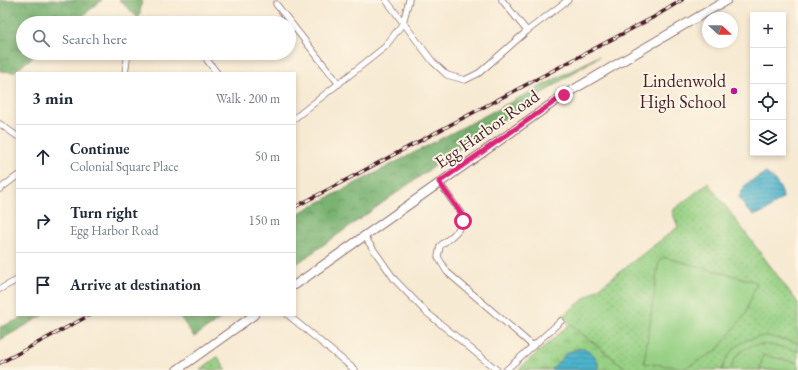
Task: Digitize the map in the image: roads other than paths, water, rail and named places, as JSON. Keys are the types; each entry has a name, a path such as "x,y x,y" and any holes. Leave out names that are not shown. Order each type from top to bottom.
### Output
{"street":[{"path":"386,0 433,62 447,75 465,80 479,73 527,31 568,0"},
{"path":"296,117 385,47 403,22 409,0"},
{"path":"502,0 527,31"},
{"name":"Egg Harbor Road","path":"296,285 439,182 564,95 727,0"},
{"path":"276,4 285,16"},
{"path":"296,29 339,84"},
{"path":"125,72 127,60"},
{"path":"207,60 216,72"},
{"path":"0,124 16,135"},
{"path":"0,189 16,177"},
{"path":"439,182 462,215 463,221 460,229 440,246 438,257 447,272 533,346"},
{"path":"364,236 395,280 426,312 497,370"},
{"path":"0,289 16,281"},
{"path":"177,370 253,316"},
{"path":"289,316 355,370"},
{"path":"506,370 561,321"}],"water":[{"path":"765,173 777,183 783,194 783,198 763,213 754,215 747,210 739,197 746,184"},
{"path":"583,348 595,356 598,370 551,370 568,352"}],"railway":[{"path":"296,206 654,17 682,0"},
{"path":"0,363 88,316"}],"place":[{"name":"Lindenwold High School","path":"734,91"}]}
